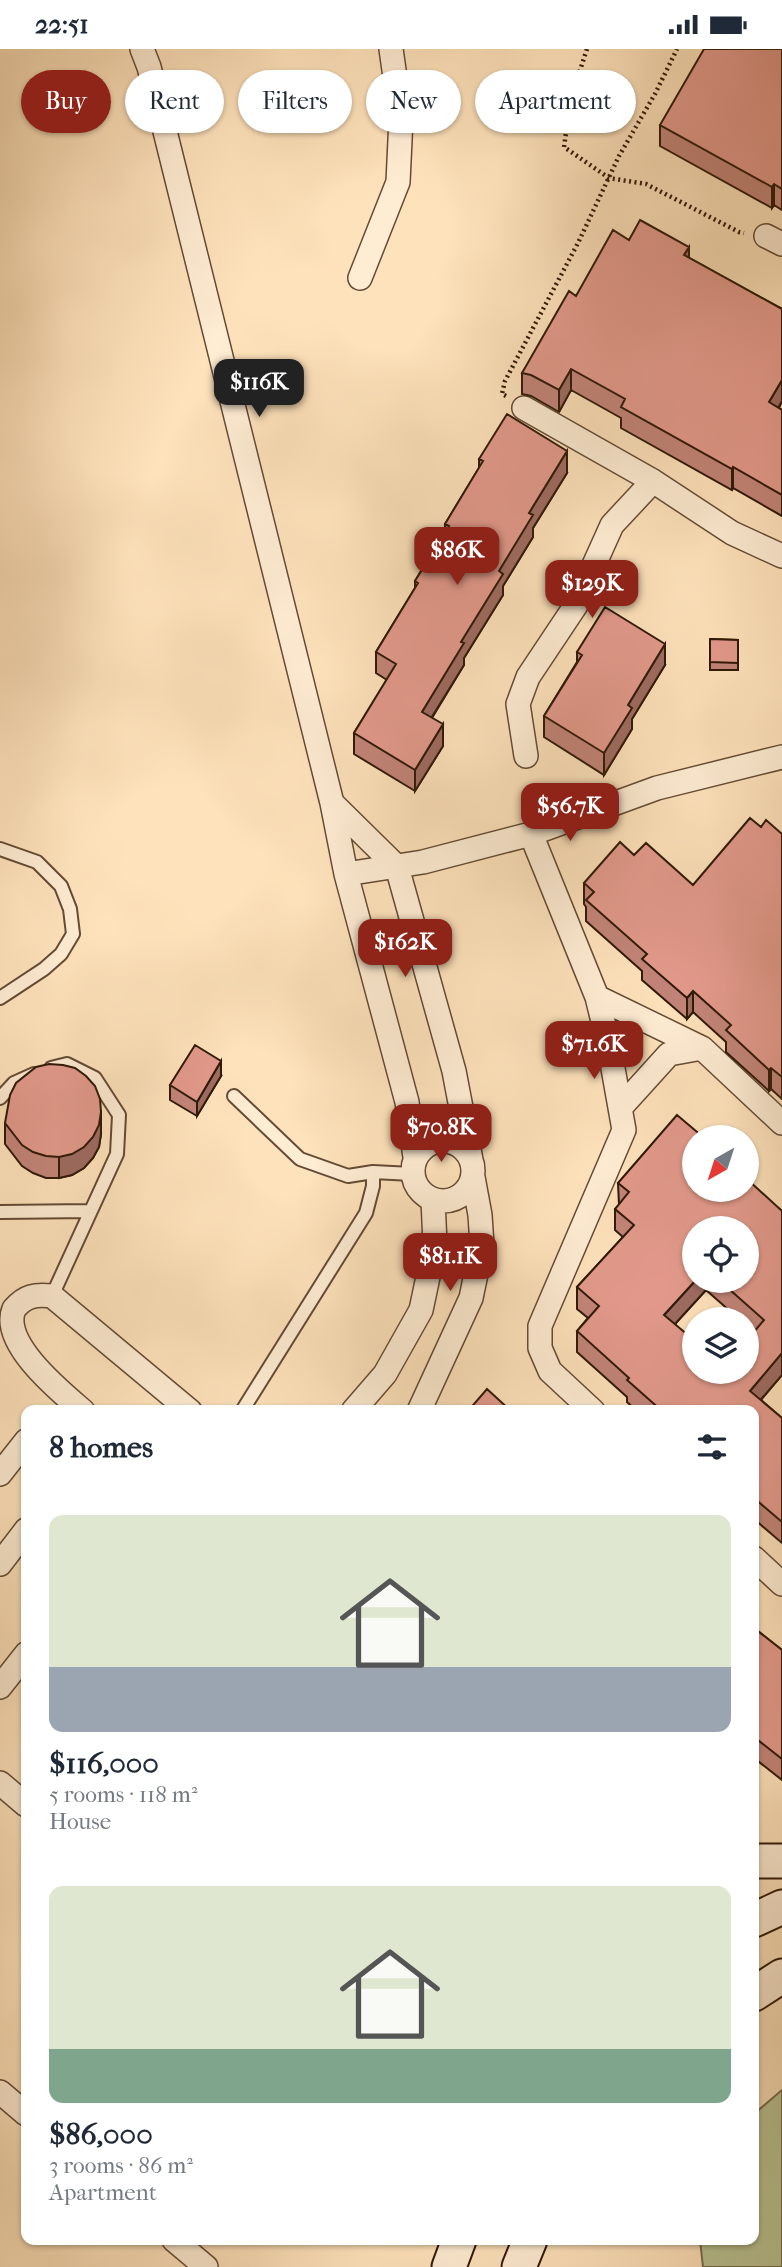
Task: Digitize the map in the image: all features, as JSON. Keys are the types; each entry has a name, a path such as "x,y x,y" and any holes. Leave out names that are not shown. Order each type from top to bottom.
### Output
{"main road":[{"path":"759,1861 782,1861"},
{"path":"759,1918 782,1907"},
{"path":"759,1931 782,1934"},
{"path":"759,1991 782,1976"},
{"path":"449,2267 457,2245"},
{"path":"519,2267 528,2245"}],"street":[{"path":"142,49 152,80 332,803 346,874 407,1102 414,1165 419,1190 433,1200 450,1201 465,1192 472,1168 460,1146 444,1141 427,1145 414,1165"},
{"path":"360,278 397,182 401,119 391,49"},
{"path":"524,408 653,481 732,533 782,556"},
{"path":"526,756 518,705 528,677 576,605 612,525 653,481"},
{"path":"346,874 423,862 531,834 657,788 782,757"},
{"path":"332,803 397,867 454,1071 480,1215 482,1245 471,1298 422,1405"},
{"path":"531,834 597,997 624,1130 540,1326 540,1348 550,1371 587,1405"},
{"path":"597,997 702,1048 782,1123"},
{"path":"621,1107 669,1054 702,1048"},
{"path":"358,1405 385,1374 421,1310 435,1244 433,1200"},
{"path":"57,1402 20,1357 11,1343 7,1329 10,1314 23,1299 38,1294 52,1296 183,1405"},
{"path":"0,1474 21,1447"},
{"path":"0,1564 21,1537"},
{"path":"759,1563 782,1584"},
{"path":"0,1687 21,1660"},
{"path":"0,1783 21,1801"},
{"path":"0,2092 21,2110"},
{"path":"180,2245 206,2267"}],"lane":[{"path":"0,849 37,862 61,886 70,909 73,934 61,954 44,969 0,998"},
{"path":"0,1098 14,1083 44,1070 67,1064 94,1078 118,1115 117,1154 52,1296"},
{"path":"234,1096 300,1159 348,1176 414,1165"},
{"path":"246,1405 366,1213 373,1186 373,1172"},
{"path":"0,1212 90,1211"}],"path":[{"path":"587,49 571,98 564,147 609,178 646,184 739,232 774,240"},
{"path":"524,408 502,394 501,388 677,49"}],"green space":[{"path":"782,2090 782,2267 703,2267 701,2245 759,2245 759,2110"}],"building":[{"path":"704,49 782,49 782,189 774,184 772,187 660,125"},
{"path":"640,220 689,247 684,255 782,309 782,380 769,402 782,410 782,495 621,407 625,399 571,369 559,390 522,373 569,291 576,296 613,230 629,240"},
{"path":"507,414 567,451 529,513 533,515 499,571 503,574 422,712 443,724 415,770 354,733 396,664 376,652 418,583 415,581 449,526 445,524 483,461 479,459"},
{"path":"605,607 665,644 628,705 632,708 604,753 544,716 582,655 577,652"},
{"path":"710,639 738,640 738,663 710,662"},
{"path":"750,818 761,827 766,820 782,834 782,1077 771,1068 769,1070 726,1030 731,1025 693,991 687,998 642,959 647,954 586,900 594,892 584,883 620,842 634,855 646,843 693,885"},
{"path":"195,1045 221,1061 197,1102 170,1085"},
{"path":"49,1064 75,1068 95,1086 100,1099 99,1125 93,1137 84,1147 59,1157 33,1152 22,1145 5,1123 10,1095 16,1083 36,1067"},
{"path":"677,1115 689,1125 682,1125 682,1202 760,1202 760,1191 782,1211 782,1353 759,1380 759,1326 764,1320 759,1316 759,1307 749,1307 734,1293 759,1293 759,1216 682,1216 684,1293 664,1315 682,1330 682,1384 756,1384 750,1391 782,1418 782,1522 759,1502 759,1405 655,1405 577,1331 599,1306 577,1287 634,1225 615,1209 629,1192 618,1183"},
{"path":"487,1389 504,1405 473,1405"},
{"path":"759,1632 782,1650 782,1759 759,1741"}]}
